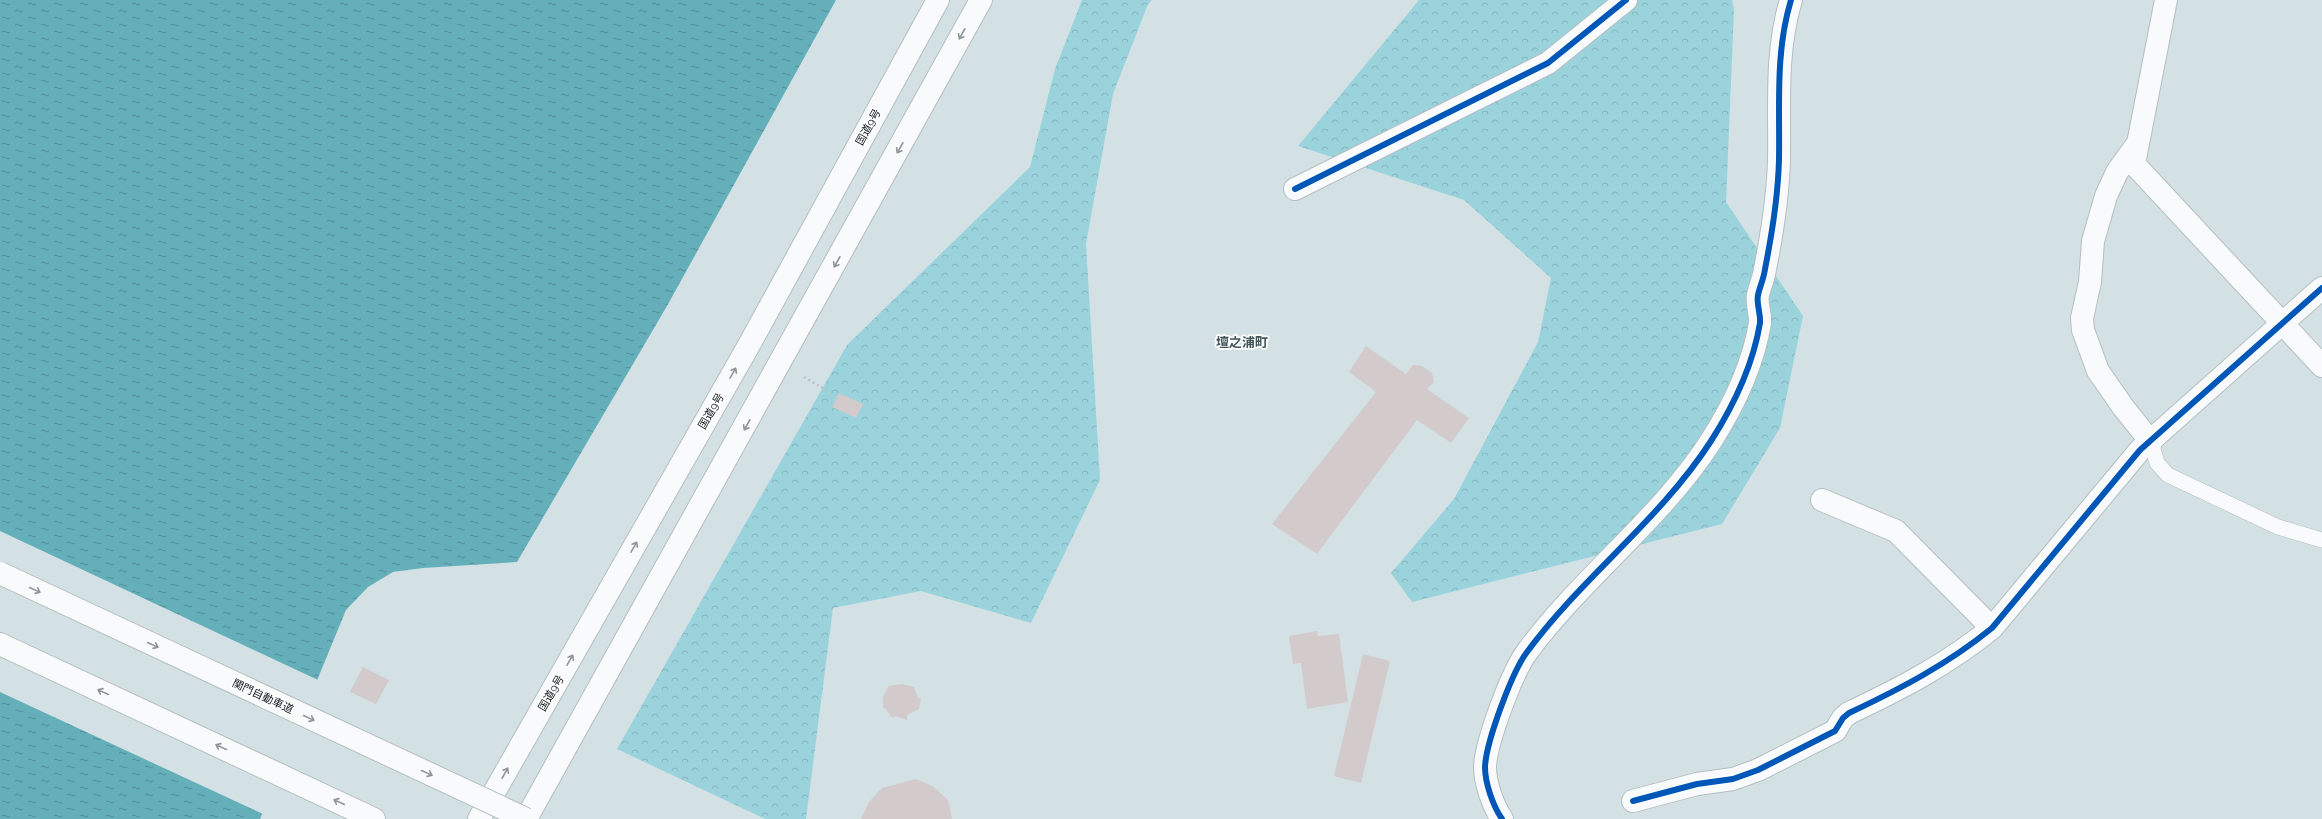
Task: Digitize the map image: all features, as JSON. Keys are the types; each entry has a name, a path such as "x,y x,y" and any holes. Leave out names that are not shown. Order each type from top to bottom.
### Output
{"main road":[{"name":"国道9号","path":"479,819 745,352 938,0"},
{"path":"526,819 774,377 981,0"},
{"path":"1295,189 1548,63 1626,0"},
{"path":"1502,819 1488,786 1485,767 1499,711 1526,654 1571,598 1607,564 1678,486 1712,440 1745,380 1760,320 1757,298 1765,270 1771,232 1779,162 1780,50 1791,0"},
{"path":"2166,0 2134,164 2322,366"},
{"path":"2139,142 2117,172 2106,196 2093,241 2090,282 2082,318 2083,330 2098,371 2123,407 2151,442"},
{"path":"1633,801 1697,784 1732,779 1758,770 1835,731 1843,718 1849,713 1894,692 1948,661 1992,628 2140,450 2151,442 2284,324 2322,288"},
{"path":"1822,500 1896,530 1992,628"},
{"name":"関門自動車道","path":"0,573 526,819"},
{"path":"0,644 374,819"}],"lane":[{"path":"2151,442 2157,463 2168,475 2278,528 2322,540"}],"path":[{"path":"801,376 831,393"}],"green space":[{"path":"1082,0 1152,0 1148,4 1113,94 1086,244 1100,480 1031,623 921,591 833,608 806,819 765,819 617,749 847,345 1030,167 1055,69"},
{"path":"1419,0 1732,0 1734,9 1726,202 1803,316 1780,428 1722,524 1412,602 1391,573 1454,499 1538,342 1551,278 1464,200 1298,146"}],"water":[{"path":"0,0 836,0 667,306 517,562 423,568 393,572 368,587 346,610 260,819 0,819"}],"pier":[{"path":"0,531 318,680 263,814 0,692"}],"building":[{"path":"1366,346 1406,374 1413,365 1422,366 1432,373 1434,382 1427,389 1469,418 1451,443 1417,420 1317,554 1272,524 1376,392 1349,372"},
{"path":"839,393 863,404 856,418 832,407"},
{"path":"1317,631 1318,636 1339,634 1348,702 1307,709 1301,663 1293,664 1289,636"},
{"path":"1363,654 1390,661 1361,783 1334,776"},
{"path":"363,667 389,680 376,704 350,692"},
{"path":"902,684 914,687 918,698 921,698 919,709 907,715 907,720 895,716 892,718 885,708 883,708 883,696 889,686"},
{"path":"916,779 934,787 948,800 952,819 861,819 869,802 882,788"}],"cycle path":[{"path":"1295,189 1548,63 1626,0"},
{"path":"1502,819 1490,794 1486,780 1486,756 1507,691 1521,662 1549,624 1572,598 1669,497 1691,470 1711,441 1735,399 1753,354 1760,323 1758,298 1776,201 1779,160 1780,59 1786,20 1791,0"},
{"path":"1633,801 1697,784 1733,779 1758,770 1835,731 1843,718 1849,713 1887,695 1923,675 1975,641 1992,628 2140,450 2322,288"}],"district":[{"name":"壇之浦町","path":"1242,342"}]}
